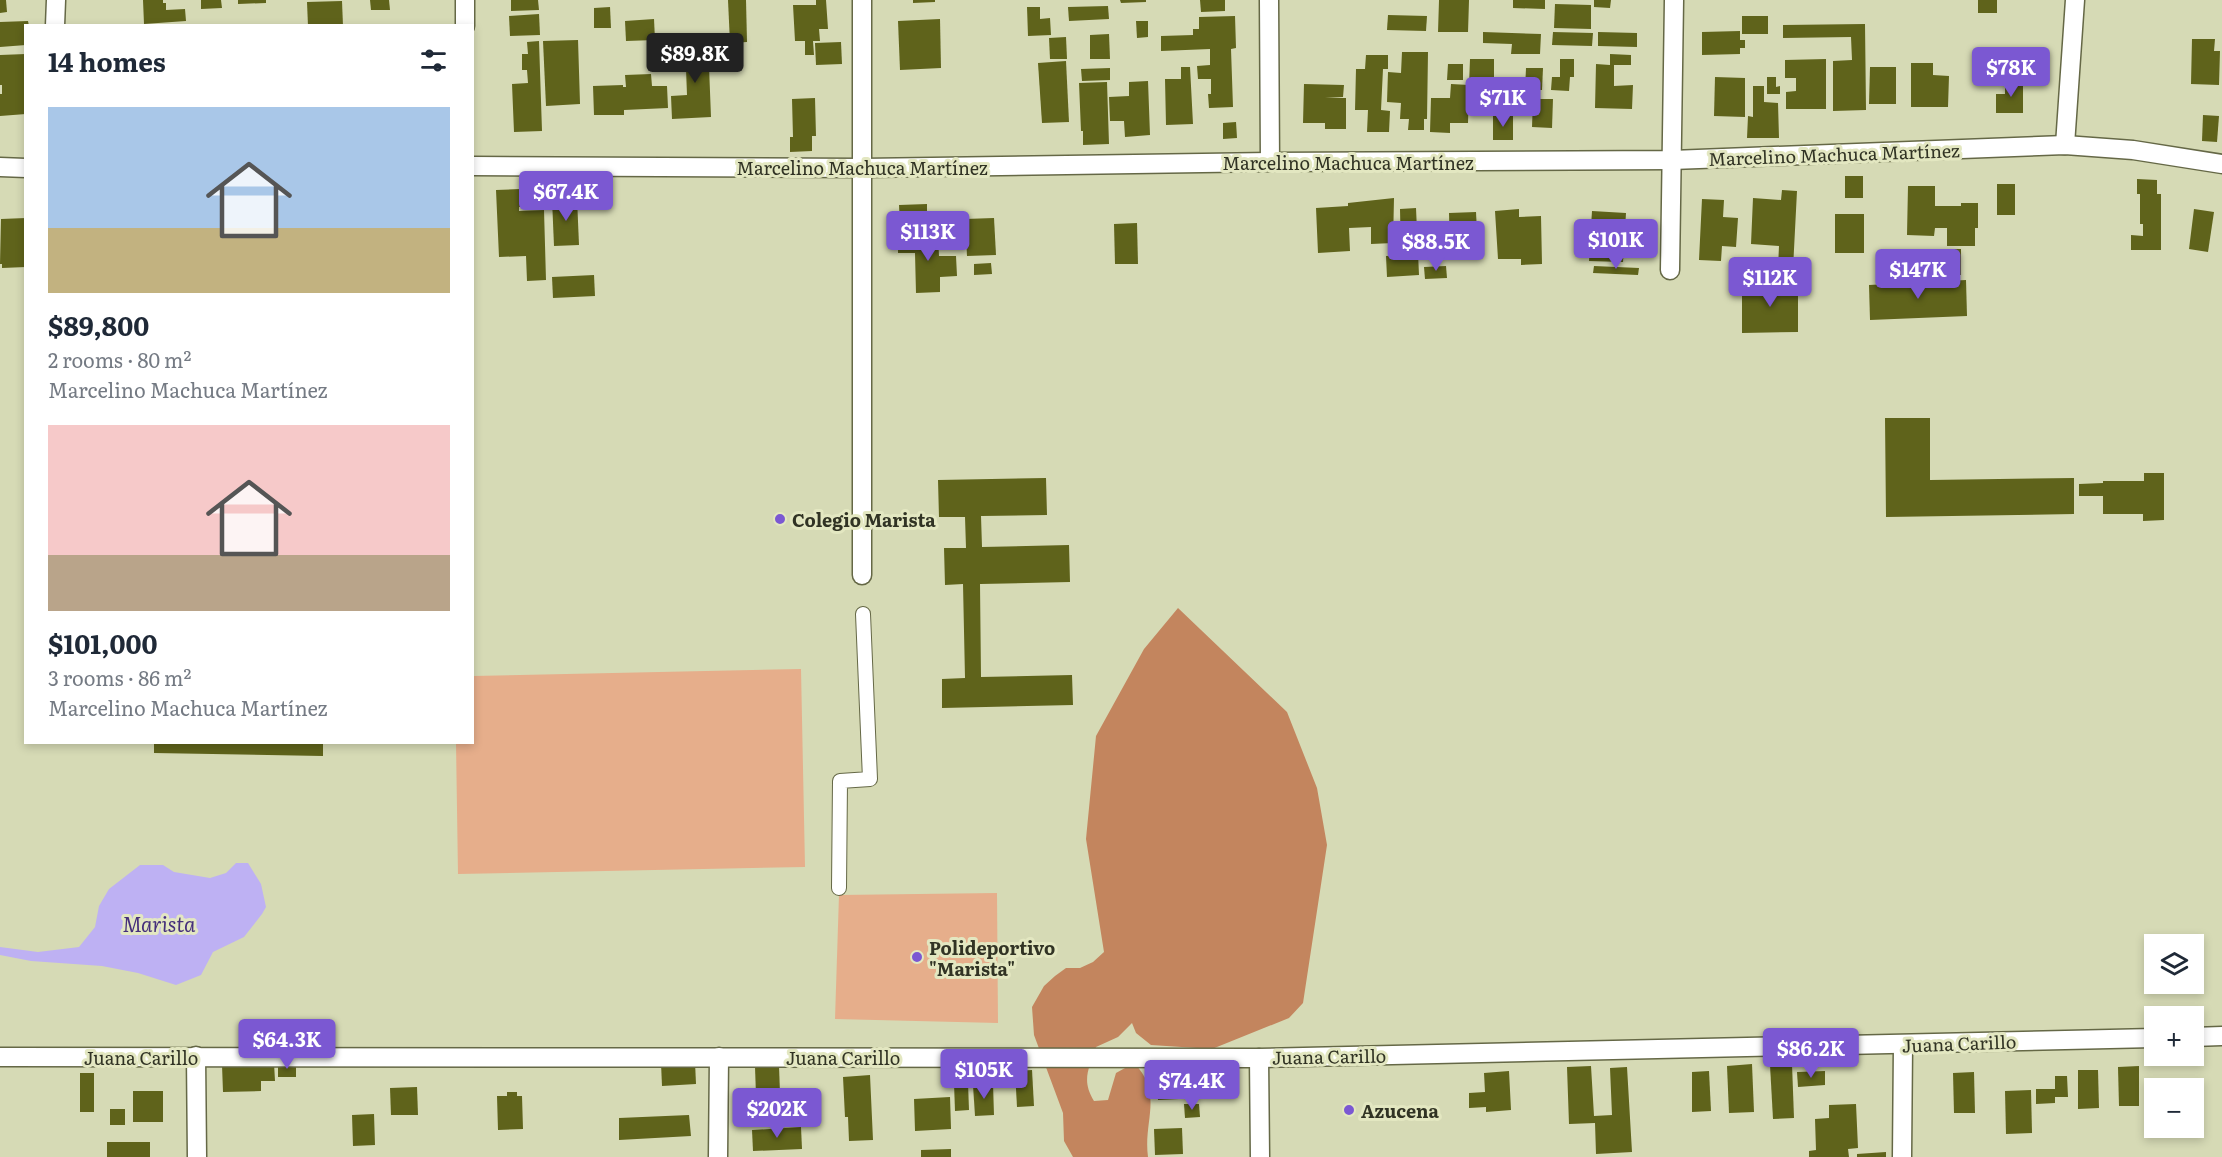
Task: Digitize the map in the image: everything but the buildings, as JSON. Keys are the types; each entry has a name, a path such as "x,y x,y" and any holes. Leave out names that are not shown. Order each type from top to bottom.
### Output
{"street":[{"path":"55,24 56,0"},
{"path":"465,0 465,24"},
{"path":"861,0 862,575"},
{"path":"1269,0 1270,162"},
{"path":"1670,270 1674,0"},
{"path":"2064,145 2075,0"},
{"name":"Marcelino Machuca Martínez","path":"474,166 863,168 1270,162 1672,160 2064,145 2133,150 2222,164"},
{"path":"0,167 24,168"},
{"path":"839,888 840,781 870,779 863,614"},
{"path":"2204,1037 2222,1036"},
{"name":"Juana Carillo","path":"0,1058 196,1056 1259,1058 2144,1038"},
{"path":"1902,1157 1903,1045"},
{"path":"196,1056 197,1157"},
{"path":"718,1157 719,1057"},
{"path":"1259,1058 1260,1157"}],"shaded area":[{"path":"1178,608 1287,712 1317,788 1327,845 1303,1003 1289,1018 1212,1049 1151,1045 1136,1033 1132,1023 1118,1037 1096,1047 1087,1074 1088,1087 1094,1101 1108,1100 1116,1073 1134,1063 1143,1074 1150,1097 1148,1157 1073,1157 1064,1141 1063,1113 1034,1035 1032,1007 1044,986 1055,976 1066,968 1080,968 1093,962 1104,952 1086,839 1096,736 1144,649"},
{"path":"801,669 805,867 458,874 456,744 474,744 474,676"},
{"name":"Polideportivo \"Marista\"","path":"997,893 998,1023 835,1019 839,895"}],"water":[{"name":"Marista","path":"236,863 248,863 261,884 266,907 244,937 213,952 201,975 176,985 138,973 102,966 31,961 0,955 0,947 38,952 79,947 95,927 99,906 109,889 140,865 163,865 174,872 210,878 226,873"}],"place":[{"name":"Colegio Marista","path":"780,519"},
{"name":"Polideportivo \"Marista\"","path":"917,957"},
{"name":"Azucena","path":"1349,1110"}]}
